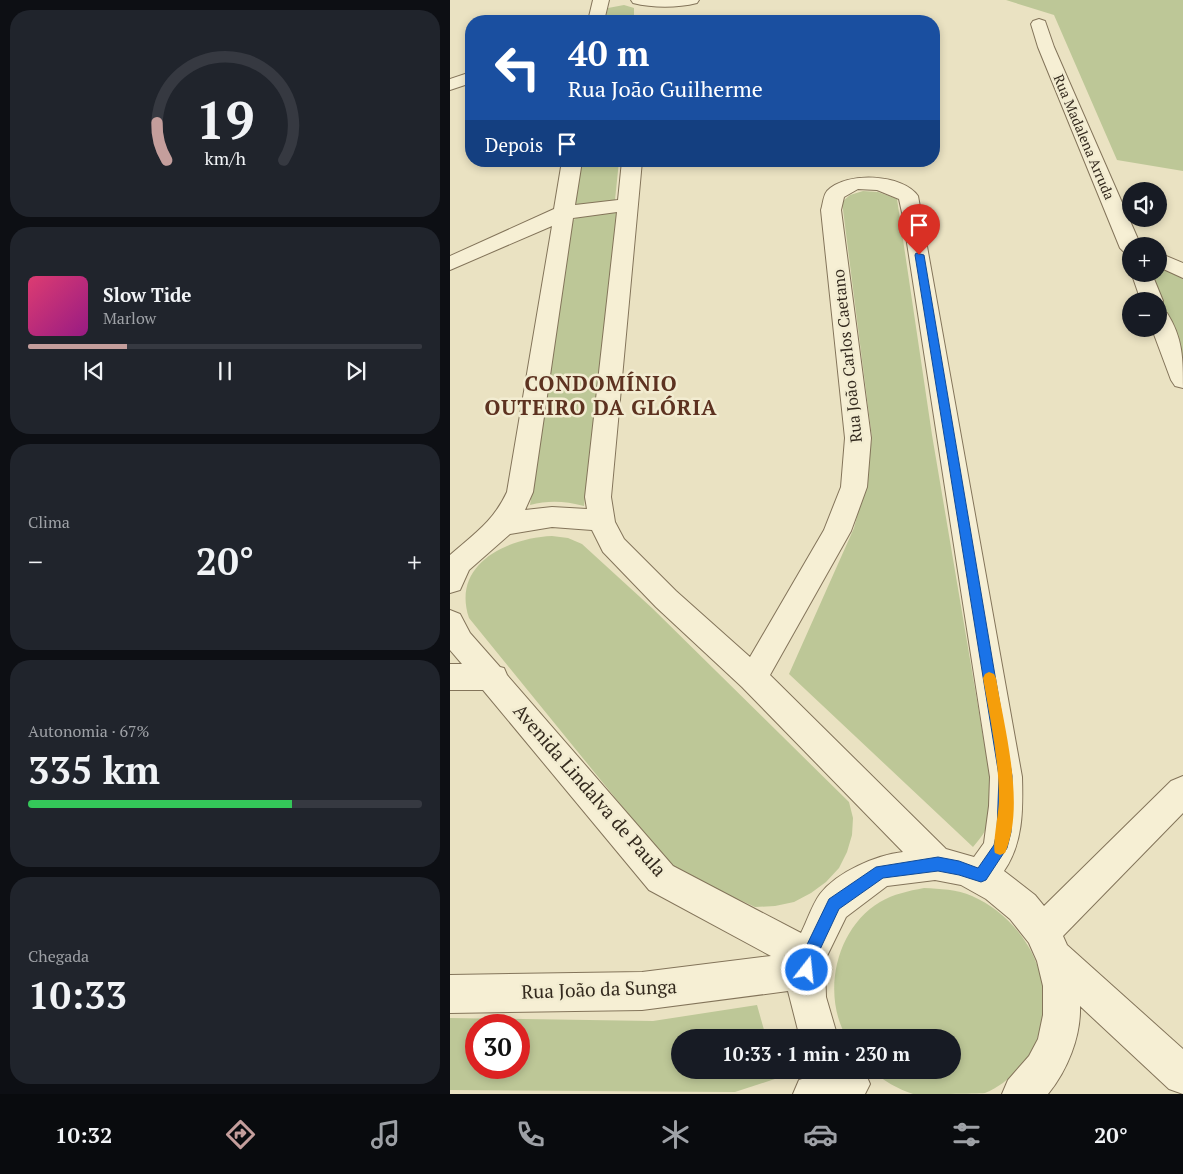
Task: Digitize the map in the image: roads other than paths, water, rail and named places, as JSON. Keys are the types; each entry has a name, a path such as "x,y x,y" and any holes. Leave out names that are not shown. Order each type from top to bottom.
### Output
{"street":[{"path":"598,15 602,0"},
{"path":"646,5 691,0"},
{"name":"Rua Madalena Arruda","path":"1039,24 1046,47 1127,237"},
{"path":"450,85 465,79"},
{"path":"450,582 458,564 501,526 510,514 520,492 571,167"},
{"path":"631,167 598,496 602,522 613,545 666,599 753,678 938,864"},
{"name":"Rua João Carlos Caetano","path":"753,678 837,531 854,487 858,438 831,210 835,195 848,186 866,183 892,187 908,196 913,217 1004,767 1006,806 1004,832 1000,848 981,876"},
{"path":"450,264 563,213 628,205"},
{"path":"1167,264 1183,272"},
{"path":"1166,337 1183,380"},
{"path":"501,526 544,516 583,518 602,522"},
{"name":"Avenida Lindalva de Paula","path":"450,622 460,641 661,878 808,964"},
{"path":"450,677 493,678"},
{"path":"1049,945 1183,791"},
{"path":"815,1029 808,1010 808,964 834,904 881,872 938,864 959,868 981,876 1016,899 1049,945 1183,1075"},
{"path":"1022,1094 1036,1081 1053,1053 1062,1021 1063,990 1049,945"},
{"name":"Rua João da Sunga","path":"450,994 642,991 808,964"},
{"path":"813,1094 851,1083"}],"district":[{"name":"CONDOMÍNIO OUTEIRO DA GLÓRIA","path":"601,396"}]}
